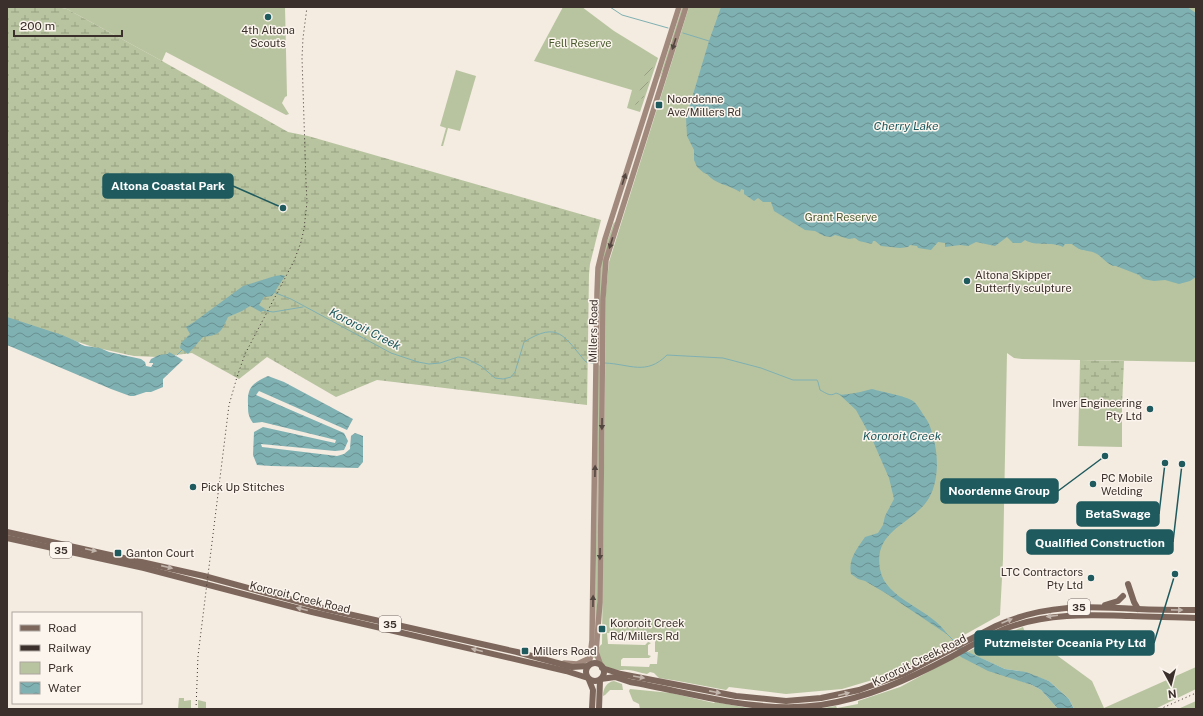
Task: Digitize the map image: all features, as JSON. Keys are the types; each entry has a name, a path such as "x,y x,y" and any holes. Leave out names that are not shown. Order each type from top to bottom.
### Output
{"main road":[{"name":"Millers Road","path":"588,666 592,649 593,625 598,268 600,255 680,7"},
{"name":"Millers Road","path":"602,667 596,652 600,602 602,385 604,279 606,260 686,7"},
{"path":"613,216 619,218"},
{"name":"Kororoit Creek Road","path":"7,532 66,548 233,583 326,609 574,673 589,679"},
{"name":"Kororoit Creek Road","path":"7,538 66,548"},
{"name":"Kororoit Creek Road","path":"144,565 312,612 538,658 574,668 588,666"},
{"path":"231,590 233,583"},
{"path":"1128,584 1138,609"},
{"path":"240,592 241,586"},
{"path":"1089,607 1111,604 1123,596"},
{"name":"Kororoit Creek Road","path":"601,679 615,677 630,682 752,705 794,707 836,703 869,694 899,682 1002,624 1024,615 1056,609 1089,607 1196,610"},
{"name":"Kororoit Creek Road","path":"974,641 1013,626 1046,617 1076,615 1196,618"},
{"path":"538,658 541,665"},
{"path":"555,662 577,664 590,658"},
{"name":"Kororoit Creek Road","path":"602,667 621,674 736,696 786,701 834,696 860,690 933,662"},
{"name":"35","path":"588,666 596,664 602,667"},
{"path":"588,666 586,672 593,690 592,709"},
{"path":"599,709 601,679 604,674 602,667"},
{"name":"35","path":"589,679 594,682 601,679"}],"green space":[{"path":"7,7 57,7 67,9 288,132 308,136 601,220 589,274 587,405 377,380 336,397 267,357 239,379 192,353 158,357 134,356 93,347 7,318"},
{"path":"57,7 285,7 287,96 282,103 289,114 286,115 166,52 162,61 67,9"},
{"name":"Fell Reserve","path":"563,7 582,7 614,31 658,58 640,112 627,108 632,90 534,61"},
{"path":"682,7 684,7 659,80"},
{"name":"Grant Reserve","path":"689,7 1196,7 1196,362 1022,359 1014,358 1007,353 1003,559 1000,615 896,673 842,689 786,694 729,687 726,690 659,678 654,673 650,672 647,674 629,670 611,669 602,663 598,651 602,644 606,291 609,262","holes":["607,633 655,634 655,652 658,652 657,664 650,664 649,667 621,666 621,660 623,658 649,658 651,656 648,655 648,645 651,643 648,642 645,645 608,644"]},
{"path":"648,64 653,66 643,99 640,98 636,109 634,109"},
{"path":"456,70 476,76 460,131 448,128 443,146 441,146 446,128 440,126"},
{"path":"614,222 615,223 604,259 600,361 598,361 599,278 602,256"},
{"path":"1080,360 1124,361 1122,406 1079,405"},
{"path":"598,364 600,366 597,616 595,658 593,658 595,638"},
{"path":"1079,405 1122,406 1122,447 1078,446"},
{"path":"1023,627 1025,632 1092,681 1104,708 1196,667 1196,689 1155,709 1074,709 1069,699 1049,681 1019,671 1005,669 967,652 997,637"},
{"path":"960,655 979,666 1032,685 1041,690 1058,709 816,709 836,706 837,708 858,704 858,701 900,687"},
{"path":"614,681 622,684 623,690 610,690 603,696 606,686"},
{"path":"630,689 671,693 714,703 754,709 640,709 639,704 633,701 629,691"},
{"path":"179,698 184,698 184,701 191,700 191,709 178,709"},
{"path":"198,700 206,702 206,709 198,709"},
{"path":"1196,701 1196,709 1178,709"}],"water":[{"name":"Cherry Lake","path":"721,7 1187,7 1196,13 1196,277 1190,281 1179,284 1165,280 1154,281 1143,279 1139,275 1111,265 1098,254 1081,250 1072,244 1065,244 1063,247 1054,244 1034,243 1025,240 1021,243 1013,243 1007,237 995,246 976,242 968,246 960,245 945,247 945,243 938,242 931,250 910,245 908,247 900,248 881,246 875,241 873,241 872,244 859,241 855,238 849,239 835,235 831,237 824,236 815,231 805,230 774,211 771,202 763,202 758,198 754,201 744,194 744,190 741,189 740,192 714,180 697,167 694,160 694,150 687,136 686,118 709,41"},
{"path":"282,275 285,276 272,296 264,297 259,305 265,309 261,312 250,306 228,317 224,326 217,334 203,337 188,354 180,348 181,343 190,334 186,327 243,286"},
{"path":"7,317 62,335 85,346 100,348 109,352 141,359 145,362 146,366 151,367 153,363 149,363 151,359 159,355 168,354 169,352 183,360 163,379 163,387 151,392 130,396 7,345"},
{"path":"268,376 284,382 353,419 347,430 259,391 256,395 344,433 348,441 344,450 335,451 261,444 262,447 337,456 344,454 350,449 351,436 355,433 363,436 363,462 358,468 257,465 253,455 254,432 263,427 335,443 336,440 262,422 253,423 248,412 249,393 255,383"},
{"name":"Kororoit Creek","path":"872,389 905,397 915,403 929,424 937,461 935,481 929,498 914,515 888,536 882,545 879,556 880,569 884,580 890,589 931,618 948,635 887,594 851,574 850,569 852,559 856,550 865,537 878,533 894,499 889,478 872,439 856,410 840,395"},
{"path":"956,641 968,652 1005,669 1026,672 1049,681 1069,699 1074,709 1058,709 1041,690 1032,685 988,671 961,657 955,643"}],"waterway":[{"path":"610,7 622,15 668,28"},
{"path":"683,33 709,41"},
{"name":"Kororoit Creek","path":"273,292 291,299 391,353 418,362 429,364 440,363 458,357 465,358 481,366 495,378 503,379 511,377 515,372 524,342 545,332 553,332 560,334 566,339 586,362 593,363"},
{"path":"261,310 273,312 303,307"},
{"name":"Kororoit Creek","path":"177,355 183,349"},
{"name":"Kororoit Creek","path":"605,363 645,367 652,365 667,355 723,358 761,368 793,380 817,380 820,390 830,395 836,393 841,395"},
{"name":"Kororoit Creek","path":"947,634 955,642"}],"railway":[{"path":"196,709 198,656 229,405 245,354 294,261 304,229 307,202 302,58 307,7"},
{"path":"1160,709 1196,693"}],"place":[{"name":"4th Altona Scouts","path":"268,17"},
{"name":"Noordenne Ave/Millers Rd","path":"659,105"},
{"name":"Altona Coastal Park","path":"283,208"},
{"name":"Altona Skipper Butterfly sculpture","path":"967,281"},
{"name":"Inver Engineering Pty Ltd","path":"1150,409"},
{"name":"Noordenne Group","path":"1105,456"},
{"name":"BetaSwage","path":"1165,463"},
{"name":"Qualified Construction","path":"1182,464"},
{"name":"PC Mobile Welding","path":"1093,484"},
{"name":"Pick Up Stitches","path":"193,487"},
{"name":"Ganton Court","path":"118,553"},
{"name":"Putzmeister Oceania Pty Ltd","path":"1175,574"},
{"name":"LTC Contractors Pty Ltd","path":"1091,578"},
{"name":"Kororoit Creek Rd/Millers Rd","path":"602,629"},
{"name":"Millers Road","path":"525,651"}]}
